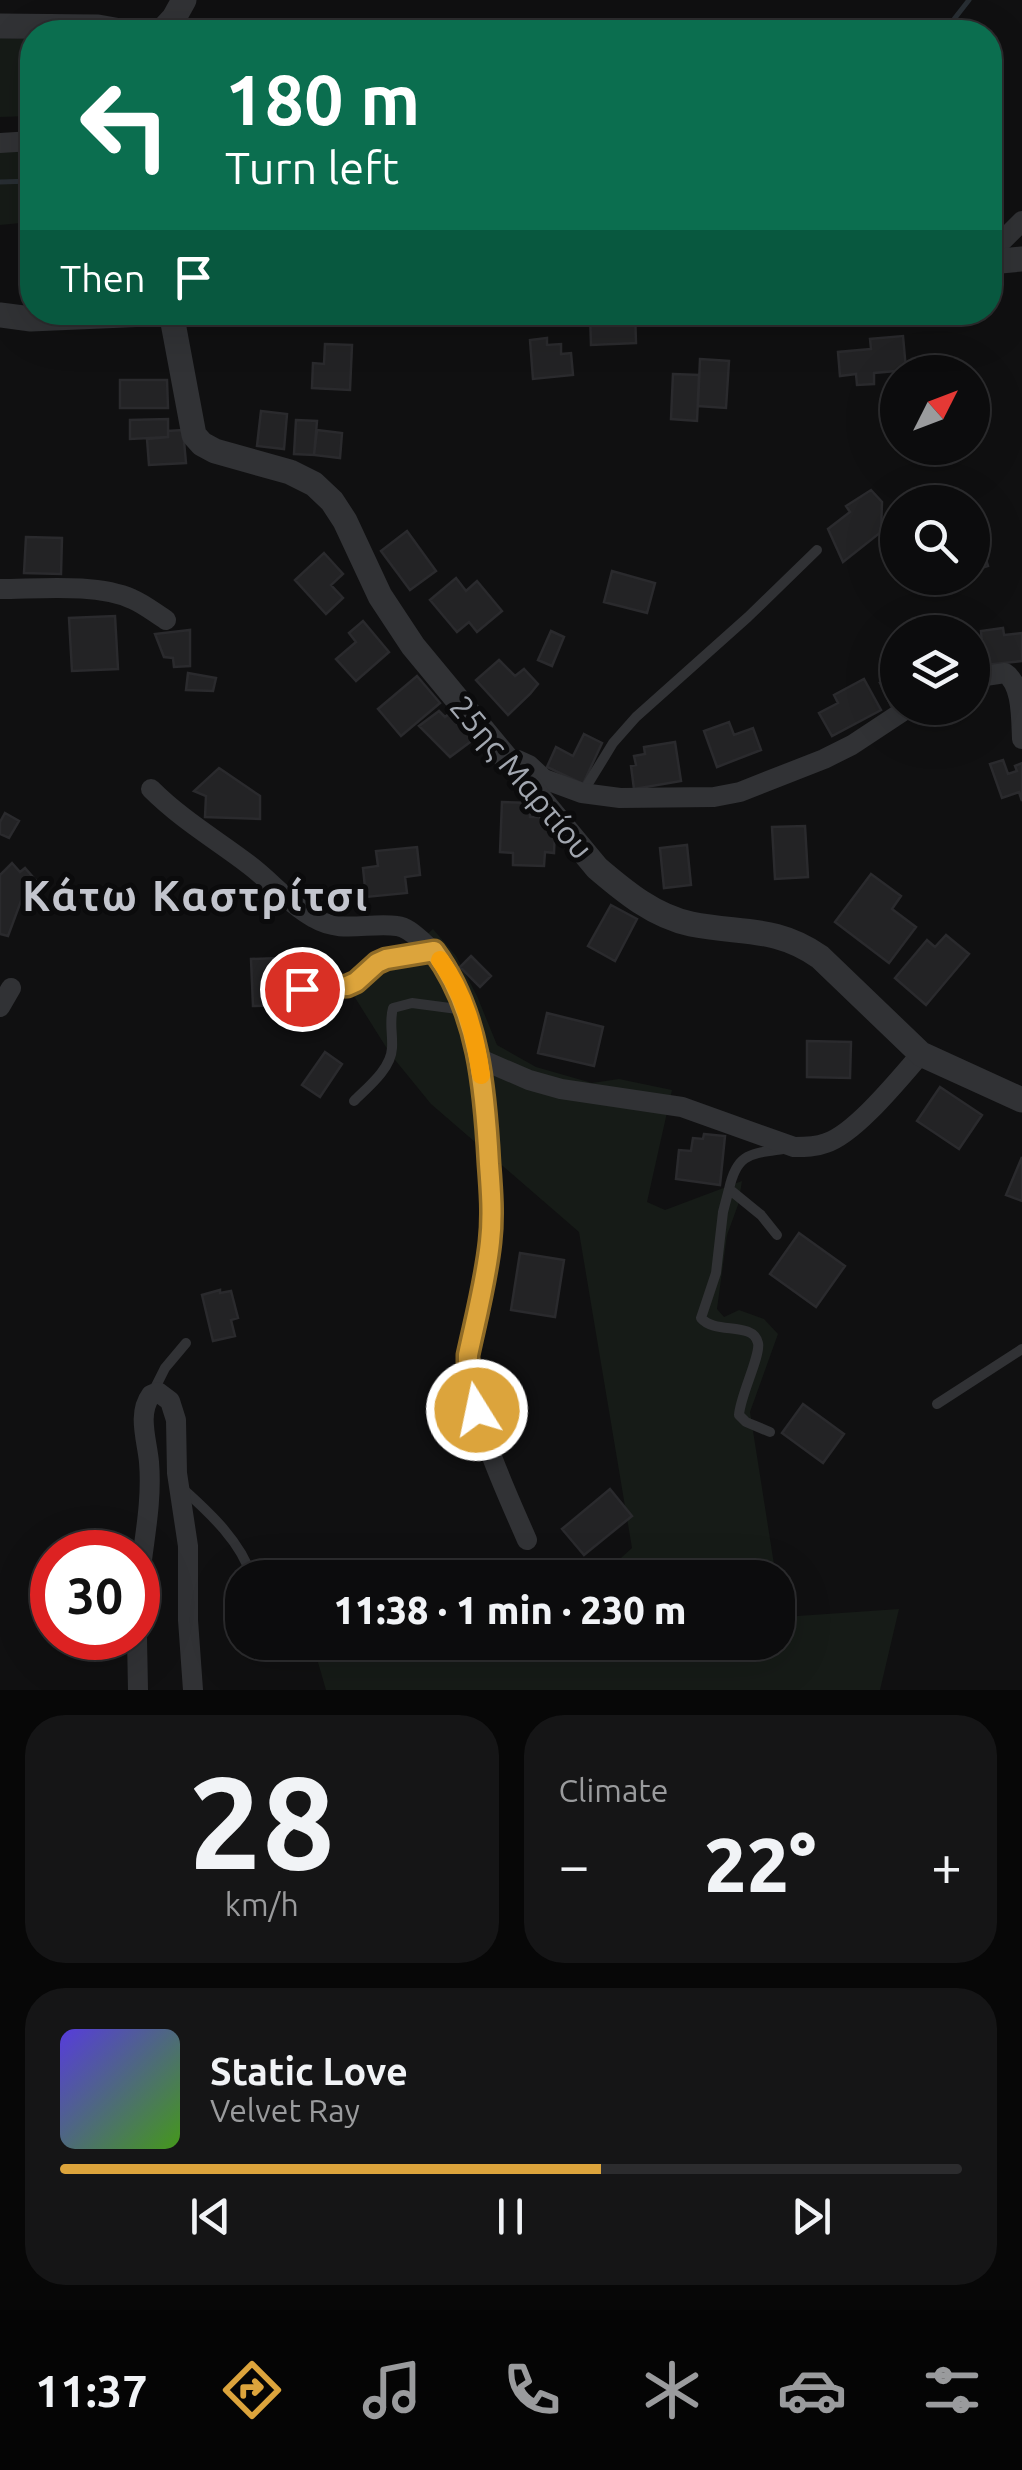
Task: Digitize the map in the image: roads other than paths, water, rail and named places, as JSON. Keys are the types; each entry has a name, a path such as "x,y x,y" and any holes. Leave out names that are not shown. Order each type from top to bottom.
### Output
{"street":[{"path":"1002,240 1022,221"},
{"name":"25ης Μαρτίου","path":"180,325 194,435 215,451 290,472 314,484 332,501 380,596 413,646 597,868 629,896 689,924 778,936 804,946 921,1054 1022,1100"},
{"path":"0,588 121,595 166,620"},
{"path":"990,675 1004,673 1016,681 1022,739"},
{"path":"511,763 518,760 544,779 582,793 646,799 714,797 740,792 824,759 882,725"},
{"path":"151,789 174,812 246,862 316,920 344,928 396,926 412,933 434,951 453,980 466,1010 478,1058 492,1220 468,1371 477,1410 526,1540"},
{"path":"0,1007 11,988"},
{"path":"478,1058 528,1080 561,1089 682,1107 794,1147 828,1143 840,1137 921,1054"},
{"path":"146,1530 149,1460 143,1410 151,1394 158,1392 174,1408 176,1420 178,1485 188,1546 193,1690"},
{"path":"138,1660 138,1690"}],"lane":[{"path":"582,793 612,743 636,717 817,550"},
{"path":"302,989 347,986 386,959 434,951"},
{"path":"354,1100 389,1059 393,1008 412,1003 466,1010"},
{"path":"770,1432 739,1415 758,1350 757,1340 744,1330 708,1326 702,1318 716,1274 723,1212 737,1164 750,1156 794,1147"},
{"path":"729,1189 777,1234"},
{"path":"151,1394 165,1368 186,1343"},
{"path":"937,1404 1022,1350"},
{"path":"178,1485 211,1516 243,1560"}],"waterway":[{"path":"953,20 969,0"},
{"path":"0,182 20,181"}],"district":[{"name":"Κάτω Καστρίτσι","path":"196,895"}]}
